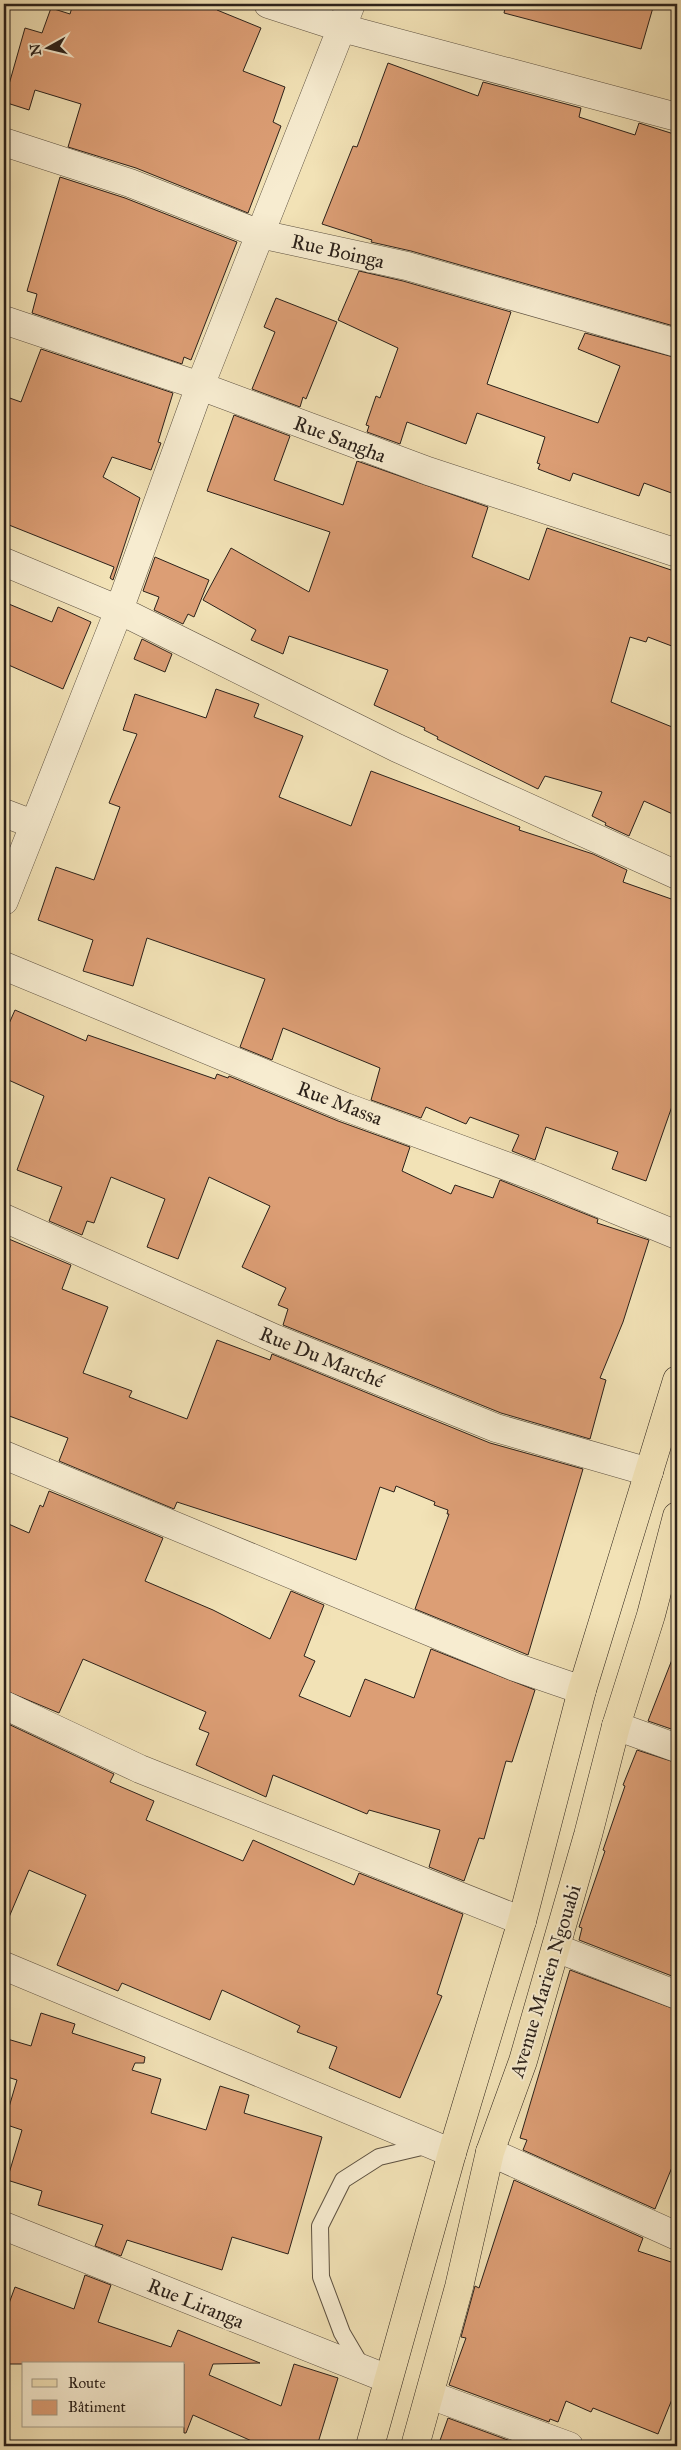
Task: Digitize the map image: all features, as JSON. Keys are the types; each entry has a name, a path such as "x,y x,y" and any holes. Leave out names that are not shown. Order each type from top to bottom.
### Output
{"main road":[{"path":"370,2446 388,2379 441,2149 522,1921 582,1690 677,1380"},
{"name":"Avenue Marien Ngouabi","path":"415,2446 459,2287 490,2152 523,2060 556,1948 616,1726 651,1615 677,1516"}],"street":[{"path":"268,4 347,16 677,118"},
{"path":"4,901 119,610 200,386 347,16"},
{"name":"Rue Boinga","path":"4,142 130,183 260,234 407,266 677,343"},
{"name":"Rue Sangha","path":"4,320 200,386 428,472 677,553"},
{"path":"4,562 119,610 397,748 677,875"},
{"path":"4,813 33,824"},
{"name":"Rue Massa","path":"4,966 343,1106 536,1177 677,1235"},
{"name":"Rue Du Marché","path":"4,1218 276,1339 496,1428 649,1472"},
{"path":"4,1455 515,1667 582,1690"},
{"path":"4,1705 140,1768 522,1921"},
{"path":"616,1726 677,1748"},
{"path":"556,1948 677,1995"},
{"path":"4,1966 441,2149"},
{"path":"490,2152 677,2236"},
{"name":"Rue Liranga","path":"4,2226 388,2379"},
{"path":"430,2395 569,2446"}],"lane":[{"path":"364,2369 342,2333 321,2277 320,2226 343,2180 378,2157 441,2149"}],"building":[{"path":"73,4 219,4 217,10 261,28 243,71 285,87 273,122 281,126 248,213 136,168 68,147 81,104 35,90 29,110 4,102 25,28 42,33 51,8 70,14"},
{"path":"506,4 654,4 641,49 504,13"},
{"path":"388,63 478,96 483,82 581,108 579,117 635,135 639,123 677,135 677,327 411,251 371,242 372,240 322,224 353,146 357,147"},
{"path":"60,177 125,198 237,242 191,360 184,357 182,364 32,313 37,294 27,291"},
{"path":"359,271 403,281 511,312 487,384 598,423 620,366 578,349 585,333 677,358 677,495 644,483 639,496 573,473 570,481 538,469 540,464 537,463 545,437 477,413 466,444 407,422 400,444 367,432 369,426 366,425 376,396 380,398 398,348 338,320"},
{"path":"276,298 337,322 306,399 303,397 300,407 252,389 275,332 264,327"},
{"path":"41,349 173,393 158,442 161,443 151,470 112,457 103,477 140,498 113,580 110,578 114,567 4,523 4,396 21,402"},
{"path":"234,415 290,436 274,480 343,505 357,461 488,507 472,557 529,580 547,528 677,572 677,648 648,637 646,642 630,637 611,702 677,729 677,816 644,801 629,836 605,825 606,823 592,816 602,792 545,776 538,789 437,739 438,737 424,730 425,728 374,705 388,670 289,636 283,654 251,640 256,630 203,600 231,548 309,592 330,532 207,491"},
{"path":"155,557 209,580 194,617 188,614 183,624 154,610 159,597 143,591"},
{"path":"4,602 52,622 58,607 91,622 63,689 4,663"},
{"path":"142,639 172,654 165,672 134,659"},
{"path":"216,689 259,704 254,717 303,736 279,797 351,826 371,771 520,827 519,830 593,854 627,870 623,882 677,901 677,1092 646,1181 612,1169 618,1152 546,1127 535,1160 512,1151 519,1135 470,1117 466,1124 426,1107 421,1118 371,1100 380,1068 283,1028 272,1060 240,1047 265,979 147,938 133,986 83,971 93,940 38,920 56,867 94,880 120,807 109,803 137,734 123,730 135,694 206,718"},
{"path":"15,1010 86,1041 88,1035 215,1079 217,1074 228,1078 229,1076 338,1121 410,1147 402,1171 451,1194 455,1185 493,1198 500,1180 598,1219 597,1223 649,1240 623,1322 600,1378 606,1380 590,1439 501,1413 283,1325 288,1309 278,1305 286,1288 242,1267 270,1206 209,1177 178,1259 147,1247 165,1199 111,1177 94,1223 87,1221 82,1235 49,1221 62,1187 17,1170 44,1096 4,1078 4,1035"},
{"path":"4,1237 71,1265 62,1289 108,1307 83,1373 132,1391 129,1397 187,1419 217,1340 270,1360 272,1354 490,1443 583,1469 528,1655 415,1609 449,1514 447,1514 448,1510 434,1505 435,1502 396,1486 394,1492 380,1487 356,1560 177,1502 174,1509 59,1461 68,1438 4,1414"},
{"path":"49,1491 163,1538 145,1581 213,1610 270,1639 291,1591 324,1605 304,1656 315,1661 299,1696 350,1717 365,1679 414,1698 431,1649 535,1690 512,1762 506,1761 484,1839 479,1838 464,1881 429,1867 440,1830 369,1810 367,1814 273,1775 266,1797 196,1765 209,1733 199,1729 206,1712 83,1659 59,1713 4,1690 4,1522 29,1533 40,1505 43,1507"},
{"path":"675,1652 677,1652 677,1731 648,1721"},
{"path":"4,1722 114,1774 110,1782 154,1801 146,1820 243,1861 253,1840 354,1885 359,1873 463,1914 437,1994 442,1996 400,2098 329,2068 337,2047 297,2032 300,2026 222,1990 210,2020 122,1983 118,1991 57,1965 86,1895 29,1870 4,1929"},
{"path":"637,1750 677,1763 677,1978 579,1940 582,1928 579,1927 605,1851 603,1850 625,1786 623,1785"},
{"path":"570,1970 677,2010 677,2155 655,2209 523,2150 527,2140 520,2138"},
{"path":"41,2013 75,2024 72,2033 145,2057 144,2063 135,2063 132,2070 161,2079 151,2113 206,2130 220,2086 249,2095 244,2113 322,2137 288,2254 232,2237 222,2270 127,2240 121,2256 95,2246 103,2225 38,2205 42,2191 7,2180 22,2130 4,2124 17,2080 4,2076 4,2038 31,2046"},
{"path":"514,2180 643,2238 638,2251 677,2264 677,2387 658,2434 593,2408 591,2412 566,2401 558,2422 550,2419 549,2422 449,2385 466,2338 461,2337 475,2286 479,2288"},
{"path":"85,2275 111,2285 98,2322 171,2347 178,2330 260,2363 213,2364 209,2375 281,2406 294,2364 338,2378 317,2446 263,2446 193,2415 186,2433 184,2433 185,2362 22,2362 22,2364 4,2364 4,2317 15,2287 74,2309"},
{"path":"448,2418 524,2446 438,2446"}]}
